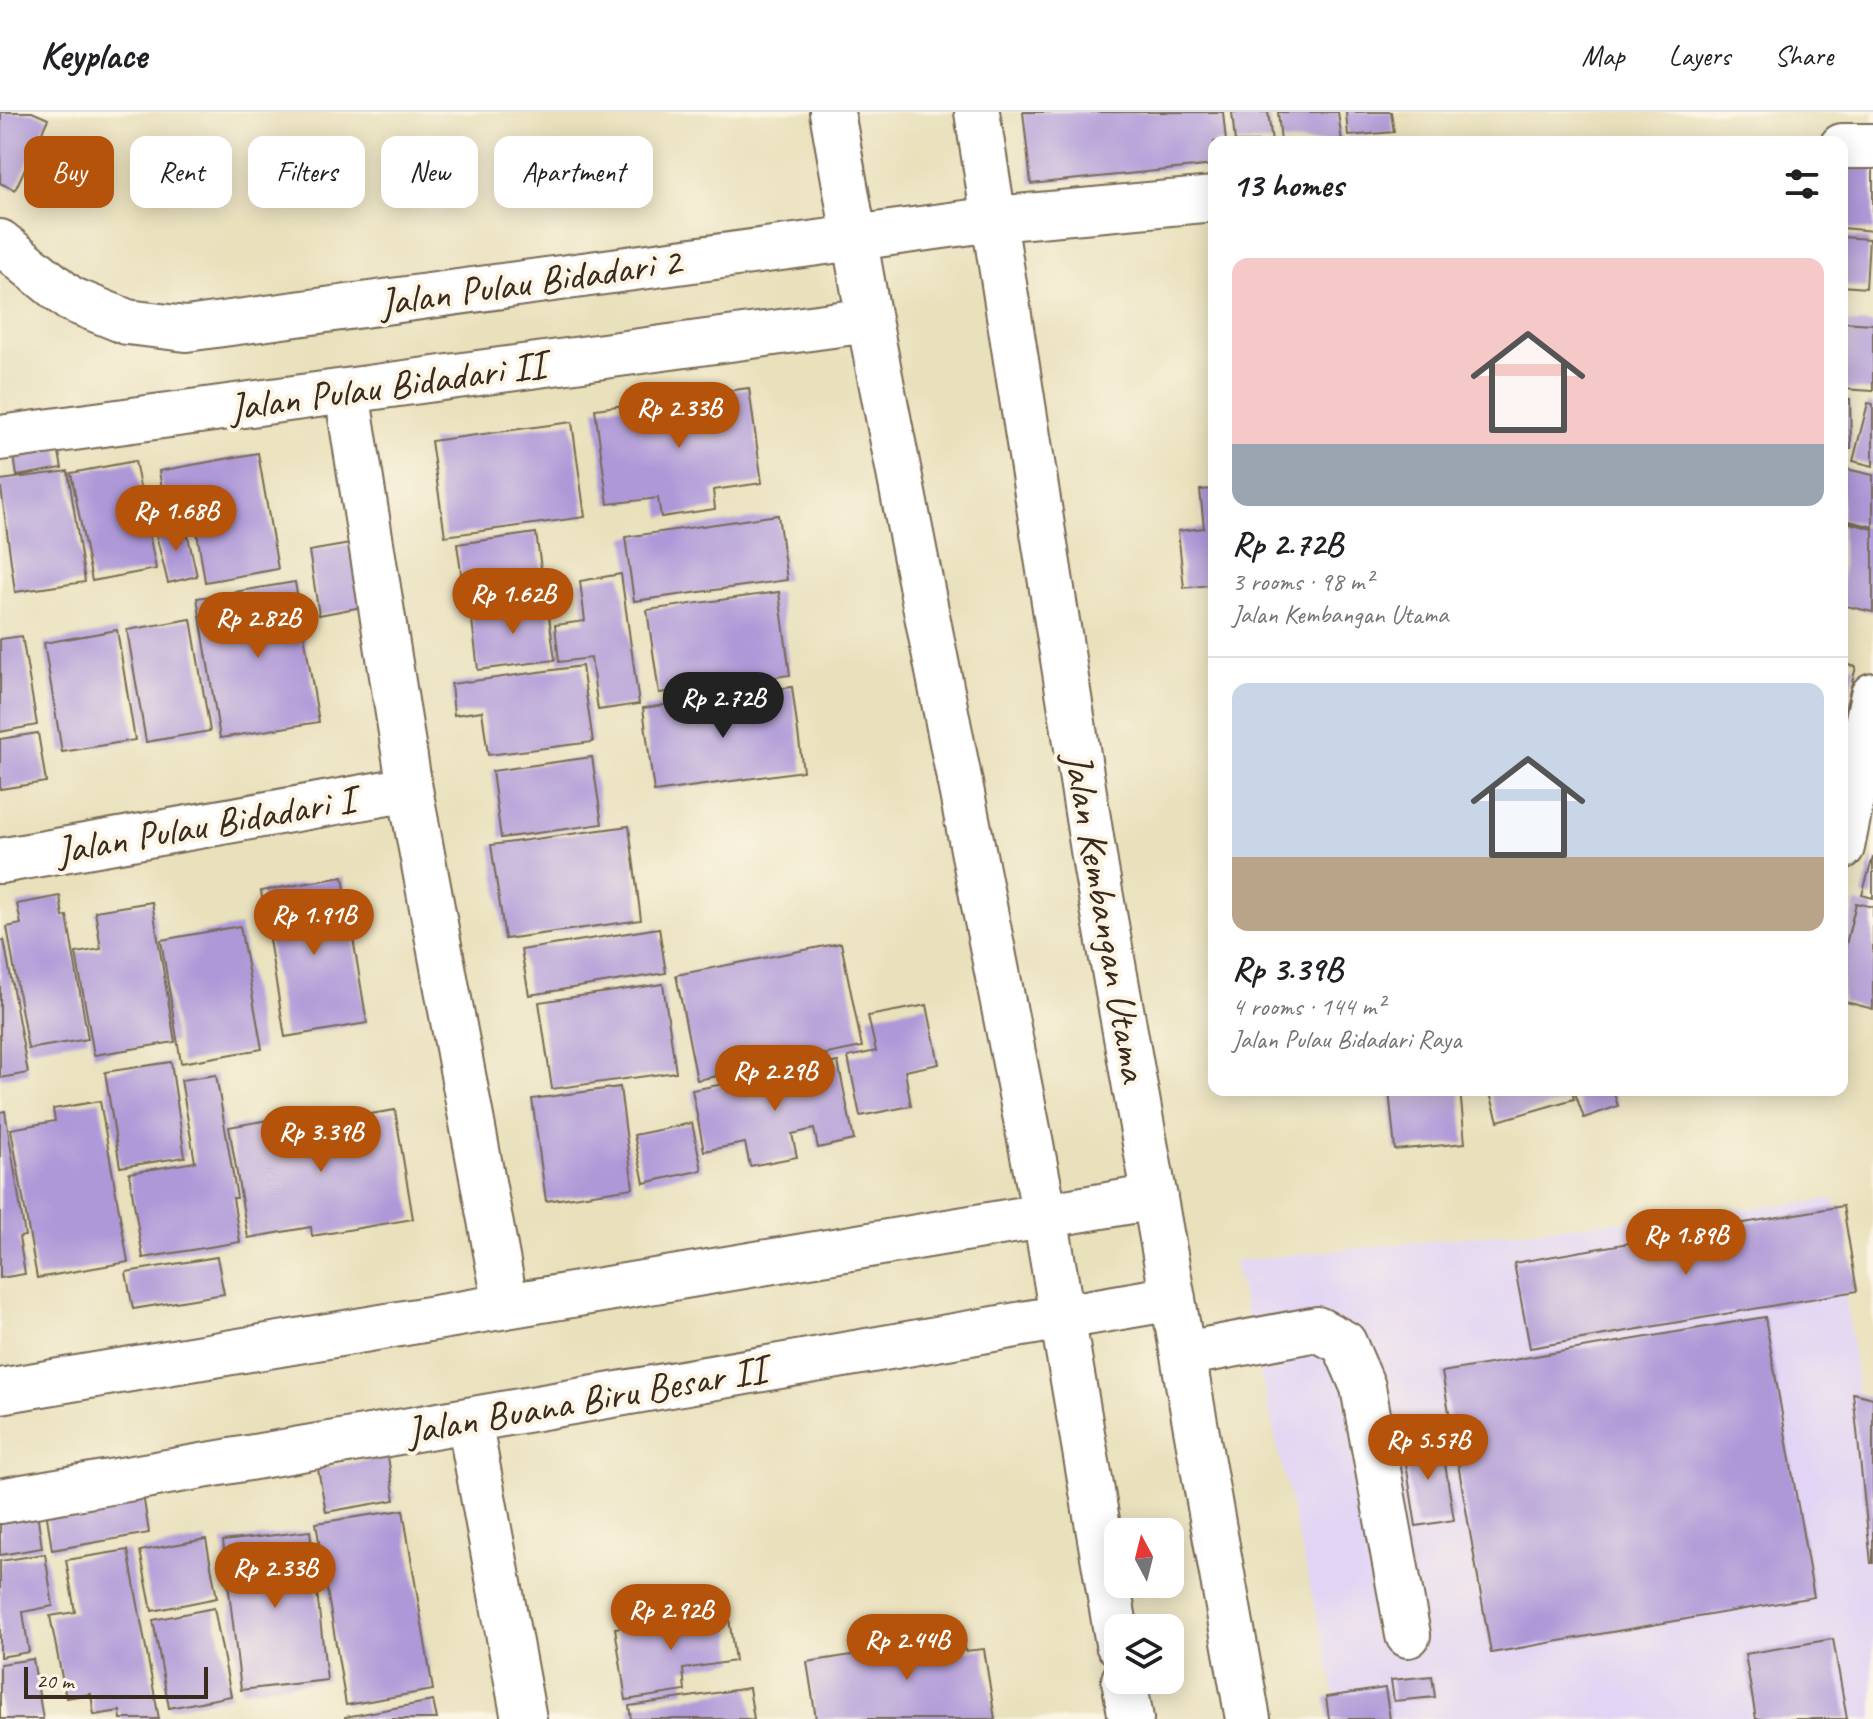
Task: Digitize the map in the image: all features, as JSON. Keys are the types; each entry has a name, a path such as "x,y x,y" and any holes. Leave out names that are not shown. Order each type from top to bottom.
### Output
{"street":[{"path":"832,112 869,320 1045,1216 1113,1614"},
{"name":"Jalan Kembangan Utama","path":"977,112 1096,869 1248,1719"},
{"path":"1831,112 1832,136"},
{"path":"1848,146 1873,146"},
{"name":"Jalan Pulau Bidadari 2","path":"0,242 70,299 127,322 186,329 994,219 1208,200"},
{"name":"Jalan Pulau Bidadari II","path":"0,438 869,320"},
{"path":"347,392 410,789 506,1306"},
{"path":"1848,818 1873,695"},
{"name":"Jalan Pulau Bidadari I","path":"0,861 410,789"},
{"path":"0,1391 1155,1197"},
{"name":"Jalan Buana Biru Besar II","path":"0,1501 1173,1298"},
{"path":"1184,1354 1317,1329 1344,1343 1363,1387 1408,1635"},
{"path":"469,1420 524,1719"},
{"path":"1127,1694 1131,1719"}],"shaded area":[{"path":"1834,1199 1873,1519 1873,1719 1341,1719 1234,1261"}],"building":[{"path":"1,112 32,112 48,119 40,136 24,136 24,171 15,190 0,183"},
{"path":"1023,112 1223,112 1225,136 1208,136 1208,166 1031,184"},
{"path":"1232,112 1268,112 1271,136 1234,136"},
{"path":"1278,112 1338,112 1341,136 1280,136"},
{"path":"1346,112 1391,112 1394,132 1348,136"},
{"path":"1848,166 1873,167 1873,231 1848,229"},
{"path":"1848,237 1869,239 1866,288 1848,286"},
{"path":"1848,322 1873,324 1873,391 1848,389"},
{"path":"749,388 762,483 713,490 715,509 661,517 658,498 608,504 595,409"},
{"path":"1848,399 1850,399 1851,449 1848,449"},
{"path":"1868,403 1873,404 1873,466 1853,461"},
{"path":"572,422 585,517 445,536 431,441"},
{"path":"58,448 62,468 17,476 14,456"},
{"path":"258,453 278,569 205,582 195,520 168,524 159,471"},
{"path":"135,461 156,569 92,581 71,473"},
{"path":"1848,469 1873,475 1873,527 1848,521"},
{"path":"68,471 85,582 15,592 0,480"},
{"path":"1208,489 1208,585 1184,588 1178,531 1204,528 1200,490"},
{"path":"778,515 787,580 634,601 625,537"},
{"path":"185,523 197,576 168,583 155,531"},
{"path":"1848,523 1873,529 1873,612 1848,606"},
{"path":"536,533 545,596 466,607 457,544"},
{"path":"362,542 372,605 319,615 309,551"},
{"path":"621,574 639,704 598,710 591,658 559,662 555,625 585,621 580,581"},
{"path":"295,582 319,722 220,738 197,598"},
{"path":"779,592 790,675 659,693 647,610"},
{"path":"547,602 555,660 478,670 471,612"},
{"path":"191,619 210,731 146,742 127,630"},
{"path":"117,630 135,740 62,752 44,643"},
{"path":"22,636 37,725 0,732 0,639"},
{"path":"1848,665 1856,667 1848,698"},
{"path":"582,666 593,742 488,755 482,711 454,715 451,684"},
{"path":"792,687 803,771 654,792 643,708"},
{"path":"38,733 46,782 0,789 0,739"},
{"path":"592,757 602,824 501,838 492,771"},
{"path":"629,826 641,920 505,939 491,845"},
{"path":"1873,857 1873,898 1862,895"},
{"path":"343,877 367,1023 285,1037 261,891"},
{"path":"60,896 63,917 67,916 88,1039 28,1049 7,927 21,924 17,904"},
{"path":"152,902 175,1042 94,1055 76,953 101,949 95,911"},
{"path":"1856,903 1873,907 1873,1009 1848,1003 1848,936"},
{"path":"240,926 262,1049 181,1063 161,940"},
{"path":"659,928 666,973 529,995 521,950"},
{"path":"4,940 28,1073 0,1078 0,941"},
{"path":"841,943 862,1047 697,1080 676,975"},
{"path":"663,984 676,1072 552,1089 539,1002"},
{"path":"927,1005 939,1064 905,1071 911,1106 860,1116 848,1057 876,1051 868,1016"},
{"path":"171,1062 185,1157 120,1167 105,1072"},
{"path":"838,1062 854,1140 818,1148 814,1129 792,1134 797,1157 750,1166 745,1143 704,1151 692,1090"},
{"path":"216,1075 237,1198 233,1198 240,1242 143,1258 129,1173 195,1162 181,1080"},
{"path":"620,1087 633,1188 546,1201 532,1099"},
{"path":"1390,1096 1461,1096 1465,1143 1395,1150"},
{"path":"1491,1096 1573,1096 1574,1099 1498,1121"},
{"path":"1576,1096 1615,1096 1618,1106 1584,1118"},
{"path":"100,1101 128,1262 37,1278 11,1129 55,1121 53,1109"},
{"path":"395,1110 413,1219 312,1236 311,1227 248,1238 229,1127 296,1115 298,1126"},
{"path":"5,1111 25,1236 19,1237 25,1274 0,1278 0,1112"},
{"path":"692,1123 702,1170 644,1183 634,1135"},
{"path":"1843,1206 1857,1291 1530,1348 1514,1263"},
{"path":"217,1257 224,1294 133,1309 126,1272"},
{"path":"1765,1317 1814,1597 1491,1653 1442,1372"},
{"path":"1853,1393 1873,1398 1873,1563 1871,1563"},
{"path":"1441,1439 1454,1520 1416,1526 1403,1445"},
{"path":"388,1457 395,1500 326,1512 318,1469"},
{"path":"143,1494 149,1533 52,1550 46,1510"},
{"path":"36,1504 42,1548 0,1555 0,1510"},
{"path":"403,1510 433,1690 346,1705 316,1523"},
{"path":"310,1531 327,1680 241,1690 223,1541"},
{"path":"206,1539 217,1598 152,1611 140,1551"},
{"path":"128,1550 159,1719 121,1719 120,1711 94,1715 91,1694 66,1698 50,1616 75,1612 66,1560"},
{"path":"45,1554 53,1606 23,1612 29,1652 0,1657 0,1561"},
{"path":"214,1608 231,1696 169,1708 153,1620"},
{"path":"728,1611 735,1661 683,1669 685,1691 626,1700 615,1628"},
{"path":"959,1617 965,1651 984,1649 995,1719 816,1719 807,1662 877,1651 879,1665 922,1659 916,1624"},
{"path":"1833,1639 1847,1719 1756,1719 1745,1654"},
{"path":"33,1659 43,1719 0,1719 0,1664"},
{"path":"1432,1676 1435,1697 1394,1701 1391,1680"},
{"path":"749,1688 754,1719 631,1719 629,1706"},
{"path":"1385,1688 1390,1719 1329,1719 1326,1697"},
{"path":"433,1701 437,1719 345,1719 345,1717"}]}
